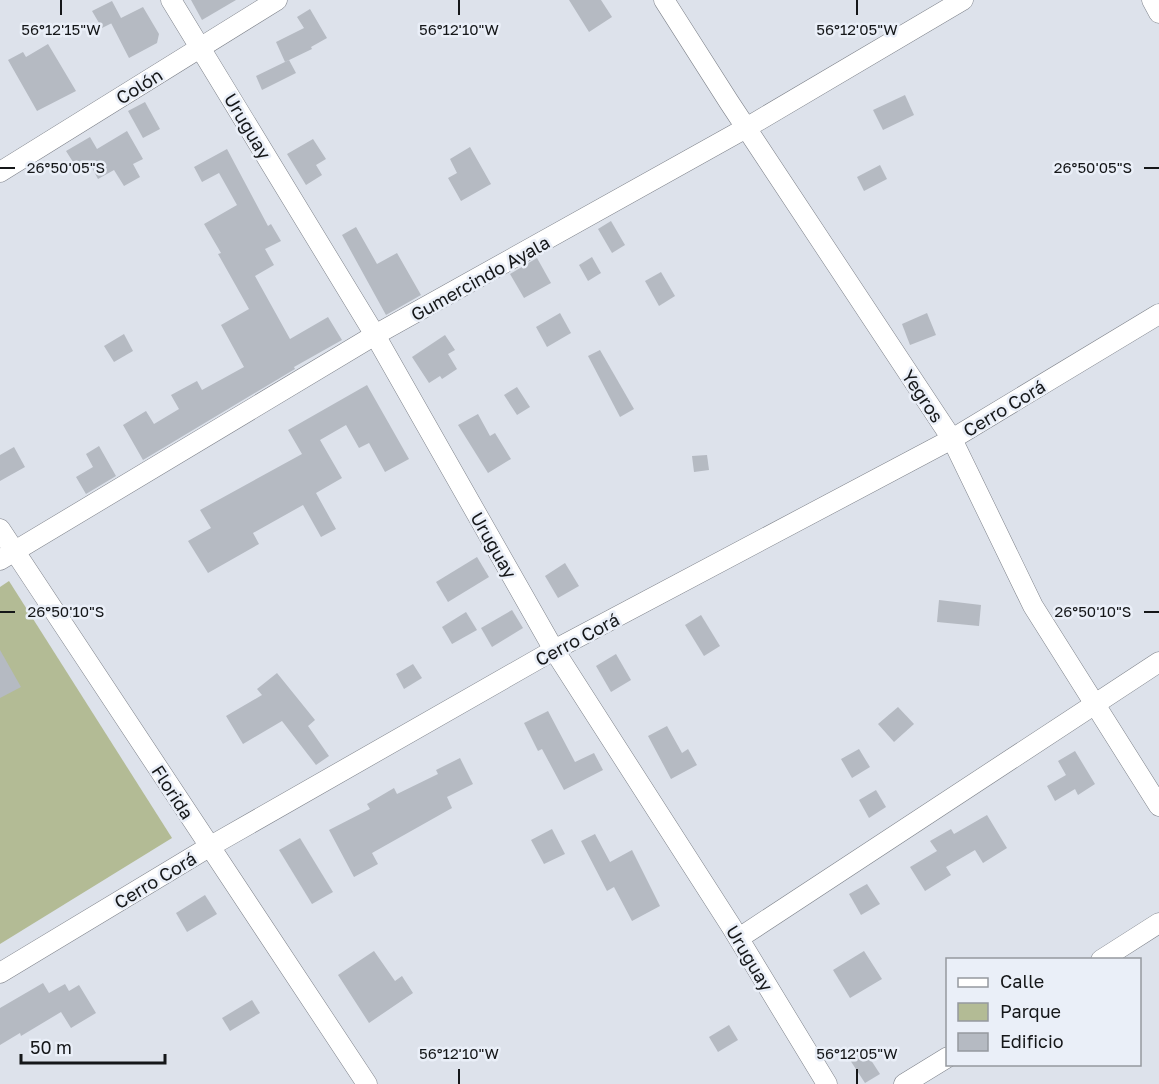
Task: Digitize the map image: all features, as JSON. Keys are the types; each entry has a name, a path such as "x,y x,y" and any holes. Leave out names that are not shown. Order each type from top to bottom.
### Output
{"street":[{"name":"Uruguay","path":"171,0 375,335 554,650 739,938 827,1084"},
{"name":"Colón","path":"0,172 277,0"},
{"name":"Yegros","path":"664,0 952,439 1033,606 1159,806"},
{"name":"Gumercindo Ayala","path":"7,556 375,335 746,128 963,0"},
{"path":"1152,0 1159,13"},
{"name":"Cerro Corá","path":"0,973 209,847 554,650 952,439 1159,314"},
{"name":"Florida","path":"0,529 7,556 209,847 368,1084"},
{"path":"739,938 1159,662"},
{"path":"1104,958 1159,923"},
{"path":"904,1084 946,1058"}],"green space":[{"path":"9,581 172,838 0,944 0,587"}],"building":[{"path":"191,0 236,0 202,20"},
{"path":"569,0 601,0 612,17 589,32"},
{"path":"112,1 121,18 143,7 159,34 157,43 129,58 111,23 102,28 92,11"},
{"path":"310,9 327,38 311,47 312,49 285,62 276,42 304,28 297,17"},
{"path":"48,44 76,91 37,111 8,60 23,52 26,57"},
{"path":"289,60 296,73 262,90 256,76"},
{"path":"905,95 914,115 883,130 873,110"},
{"path":"145,102 160,129 143,138 128,111"},
{"path":"127,131 143,159 133,164 140,177 124,186 114,170 98,179 91,166 80,173 66,151 90,137 97,149"},
{"path":"313,139 326,159 316,165 322,175 306,185 287,154"},
{"path":"470,147 491,184 461,201 448,178 457,173 450,159"},
{"path":"227,149 268,226 271,224 281,241 265,249 274,265 255,276 290,339 328,317 342,340 143,460 123,425 146,411 154,424 179,409 171,395 197,381 202,390 244,367 221,325 249,309 204,224 237,205 219,173 202,182 194,167"},
{"path":"880,165 887,179 864,191 857,177"},
{"path":"611,221 625,245 612,253 598,229"},
{"path":"356,227 377,264 397,253 421,295 386,315 342,235"},
{"path":"592,257 601,273 588,281 579,265"},
{"path":"537,258 551,283 524,298 510,274"},
{"path":"661,272 675,296 659,306 645,281"},
{"path":"560,313 571,333 547,347 536,327"},
{"path":"927,313 936,335 910,345 902,324"},
{"path":"124,334 133,351 114,362 104,346"},
{"path":"445,335 455,350 448,354 457,369 442,379 440,376 429,383 412,357"},
{"path":"600,350 634,409 620,417 588,356"},
{"path":"367,385 409,459 385,472 369,443 359,448 346,425 320,440 342,478 316,493 336,529 321,537 303,505 253,533 259,544 208,573 188,541 211,528 200,510 302,454 288,430"},
{"path":"517,387 530,407 517,415 504,395"},
{"path":"478,414 490,436 495,433 511,459 488,473 458,425"},
{"path":"99,446 116,476 86,494 76,477 93,467 86,454"},
{"path":"14,447 25,467 0,481 0,455"},
{"path":"707,455 709,470 694,472 692,456"},
{"path":"477,557 489,577 448,602 436,582"},
{"path":"565,563 579,586 558,598 545,576"},
{"path":"939,600 981,605 979,626 937,622"},
{"path":"512,610 523,628 492,647 481,628"},
{"path":"466,612 477,630 452,644 442,627"},
{"path":"701,615 720,646 704,656 685,625"},
{"path":"0,650 21,687 0,698"},
{"path":"616,654 631,680 611,692 596,666"},
{"path":"413,664 422,678 404,689 396,674"},
{"path":"277,673 315,720 308,726 329,756 316,765 282,721 243,744 226,716 262,695 257,689"},
{"path":"898,707 914,724 894,742 878,724"},
{"path":"548,711 575,762 594,753 603,770 564,790 542,749 538,751 524,723"},
{"path":"667,726 682,753 688,749 697,765 671,779 648,736"},
{"path":"859,749 870,767 852,778 841,759"},
{"path":"1075,751 1095,784 1078,795 1075,789 1055,801 1047,786 1066,775 1058,761"},
{"path":"460,758 473,784 447,797 452,808 372,853 378,864 354,877 329,830 370,809 367,804 394,788 397,794 438,774 436,770"},
{"path":"876,790 886,807 869,818 859,800"},
{"path":"987,815 1007,848 983,863 975,850 946,867 951,875 925,891 910,867 937,851 930,841 951,829 954,834"},
{"path":"552,829 565,854 544,864 531,840"},
{"path":"595,834 610,862 632,850 660,906 632,921 614,887 607,891 581,841"},
{"path":"300,838 333,892 312,904 279,850"},
{"path":"867,884 880,904 861,915 849,894"},
{"path":"205,895 217,914 187,932 176,913"},
{"path":"374,951 395,981 402,976 413,993 369,1023 338,975"},
{"path":"864,951 882,979 850,998 833,970"},
{"path":"43,983 49,993 65,984 69,991 79,985 96,1013 71,1028 61,1012 21,1036 20,1033 0,1045 0,1008"},
{"path":"252,1000 260,1013 230,1031 222,1018"},
{"path":"729,1025 738,1040 718,1052 709,1037"},
{"path":"865,1051 880,1074 865,1083 850,1060"}]}
